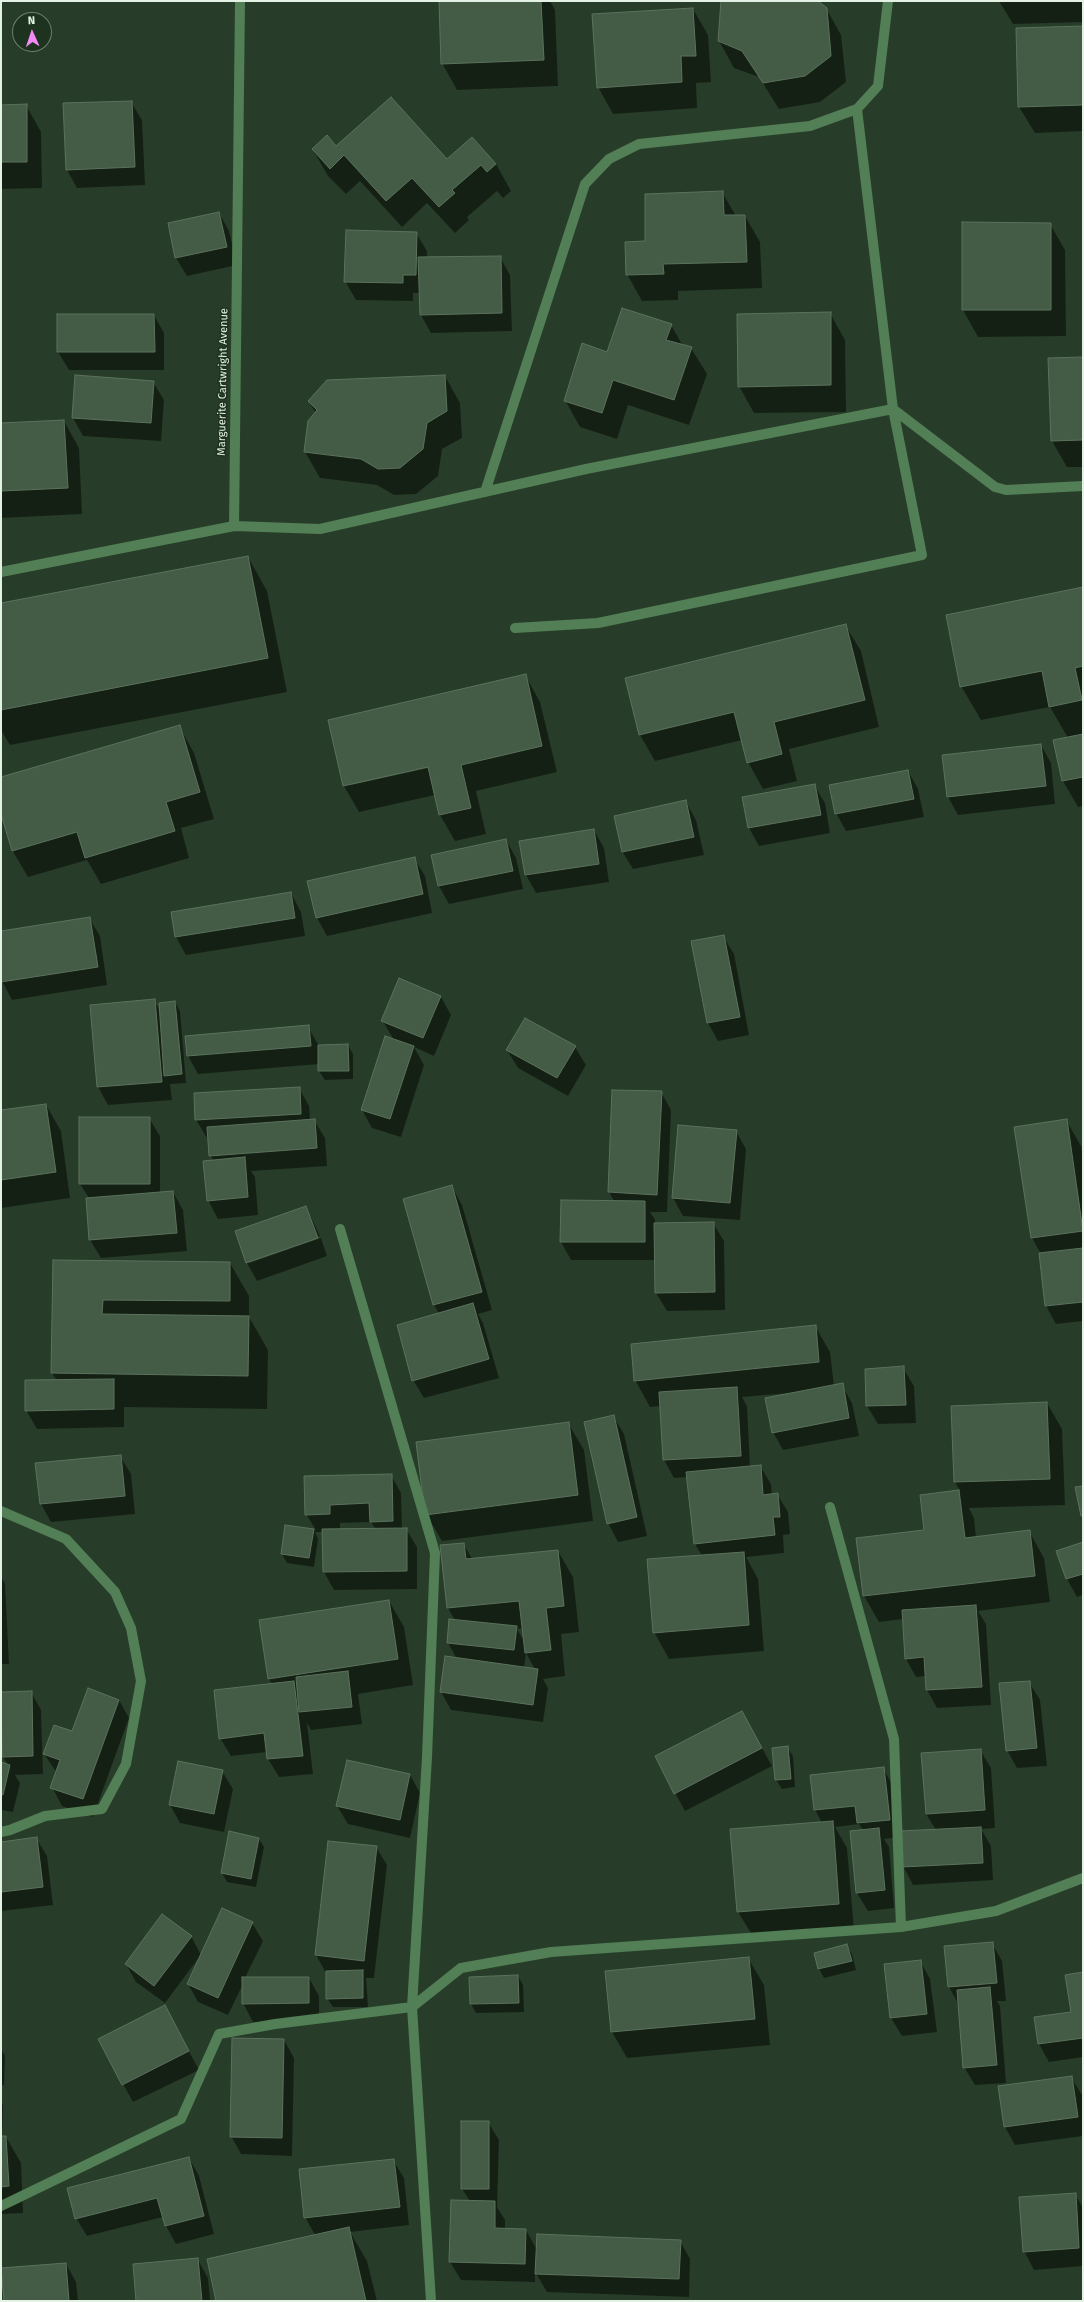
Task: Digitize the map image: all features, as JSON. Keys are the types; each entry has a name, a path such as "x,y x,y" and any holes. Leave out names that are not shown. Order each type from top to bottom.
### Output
{"street":[{"name":"Marguerite Cartwright Avenue","path":"234,526 240,1"},
{"path":"486,492 585,184 609,159 639,144 810,126 856,110 878,86 888,1"},
{"path":"515,628 598,623 922,555 893,408 856,110"},
{"path":"1,572 234,526 320,530 586,469 893,408 995,487 1006,490 1083,486"},
{"path":"340,1229 435,1553 427,1757 412,2007 431,2301"},
{"path":"830,1507 894,1739 901,1927"},
{"path":"1,1511 66,1539 115,1592 131,1628 140,1680 126,1764 102,1809 45,1816 1,1832"},
{"path":"1,2206 181,2119 219,2034 274,2024 412,2007 461,1968 551,1952 901,1927 996,1912 1083,1878"}],"building":[{"path":"439,1 541,1 544,60 441,64"},
{"path":"721,1 818,1 827,8 831,56 805,76 763,83 742,51 718,41"},
{"path":"693,8 696,56 681,56 682,82 597,88 592,14"},
{"path":"1083,26 1083,105 1018,107 1016,28"},
{"path":"391,97 447,159 472,137 496,164 487,172 481,165 452,190 455,193 439,207 412,178 386,201 344,155 330,169 312,149 327,135 336,146"},
{"path":"132,101 135,167 66,170 63,103"},
{"path":"27,104 27,162 1,162 1,105"},
{"path":"723,191 724,215 745,215 747,262 663,264 664,274 626,275 625,242 645,241 645,194"},
{"path":"219,212 227,247 175,258 168,223"},
{"path":"962,222 1051,223 1051,310 962,310"},
{"path":"346,230 417,232 416,275 403,275 403,283 344,282"},
{"path":"501,256 502,313 420,315 418,257"},
{"path":"622,308 672,324 666,340 692,347 674,400 613,380 602,413 564,401 582,343 607,352"},
{"path":"831,312 831,385 738,387 737,314"},
{"path":"57,314 154,314 155,352 57,352"},
{"path":"1083,357 1083,440 1051,441 1048,358"},
{"path":"75,375 154,381 151,423 72,418"},
{"path":"445,375 447,411 427,423 423,449 400,468 378,469 361,459 304,452 308,421 317,410 308,401 327,380"},
{"path":"64,420 68,488 1,491 1,423"},
{"path":"248,556 268,658 1,710 1,603"},
{"path":"1083,587 1083,666 1075,668 1082,700 1049,707 1042,671 960,687 946,615"},
{"path":"846,624 865,700 774,722 782,754 747,763 734,712 639,735 625,678"},
{"path":"526,674 542,746 461,765 471,808 439,815 428,767 343,786 328,720"},
{"path":"180,725 200,792 166,802 175,831 85,858 77,832 12,851 1,814 1,777"},
{"path":"1083,734 1083,777 1062,781 1053,740"},
{"path":"1041,744 1046,786 947,797 942,755"},
{"path":"908,770 914,799 835,814 829,785"},
{"path":"815,784 821,815 748,828 742,797"},
{"path":"686,800 694,837 622,852 614,816"},
{"path":"594,829 599,864 525,875 519,841"},
{"path":"506,839 513,871 438,886 431,855"},
{"path":"415,857 423,894 316,918 307,881"},
{"path":"291,892 295,918 175,937 171,912"},
{"path":"90,917 98,967 1,982 1,931"},
{"path":"724,935 740,1017 707,1023 691,941"},
{"path":"399,978 441,996 423,1038 381,1021"},
{"path":"155,999 162,1082 97,1087 90,1005"},
{"path":"175,1001 182,1074 164,1076 159,1003"},
{"path":"525,1018 576,1046 557,1078 506,1050"},
{"path":"309,1025 311,1046 187,1056 185,1036"},
{"path":"385,1036 414,1046 390,1119 361,1110"},
{"path":"348,1044 349,1071 318,1071 318,1045"},
{"path":"300,1087 301,1114 195,1120 194,1093"},
{"path":"612,1090 662,1091 657,1195 608,1192"},
{"path":"46,1104 56,1172 1,1180 1,1110"},
{"path":"79,1117 150,1117 150,1184 79,1184"},
{"path":"315,1119 317,1148 209,1156 207,1127"},
{"path":"1067,1119 1083,1231 1031,1238 1014,1127"},
{"path":"678,1125 737,1130 730,1203 672,1198"},
{"path":"245,1157 248,1197 207,1201 203,1161"},
{"path":"452,1185 482,1292 433,1305 403,1199"},
{"path":"173,1191 177,1233 89,1240 86,1198"},
{"path":"561,1200 645,1201 645,1242 560,1242"},
{"path":"306,1206 318,1238 246,1263 235,1231"},
{"path":"714,1222 715,1292 655,1293 654,1223"},
{"path":"1083,1248 1083,1302 1045,1306 1039,1253"},
{"path":"53,1260 230,1262 230,1301 103,1300 102,1314 249,1316 248,1376 51,1373"},
{"path":"473,1303 489,1359 412,1381 397,1325"},
{"path":"816,1325 819,1362 634,1381 631,1344"},
{"path":"904,1366 906,1405 866,1406 865,1369"},
{"path":"114,1379 114,1409 25,1411 25,1380"},
{"path":"843,1383 849,1418 772,1433 765,1398"},
{"path":"737,1387 741,1456 663,1460 659,1392"},
{"path":"1047,1402 1050,1479 954,1482 951,1406"},
{"path":"614,1415 637,1517 607,1524 584,1422"},
{"path":"569,1422 578,1495 425,1515 416,1442"},
{"path":"121,1455 125,1496 40,1504 35,1463"},
{"path":"761,1465 763,1495 778,1493 780,1517 773,1517 775,1535 694,1544 686,1472"},
{"path":"392,1474 393,1521 370,1522 369,1503 330,1505 330,1514 305,1515 304,1476"},
{"path":"1083,1486 1083,1516 1081,1516 1075,1487"},
{"path":"959,1490 965,1538 1030,1530 1035,1576 863,1596 856,1538 924,1530 920,1495"},
{"path":"285,1525 314,1529 309,1558 281,1554"},
{"path":"407,1528 407,1571 323,1572 322,1529"},
{"path":"1083,1542 1083,1574 1066,1579 1056,1551"},
{"path":"464,1543 466,1559 558,1550 564,1606 546,1608 551,1650 525,1653 519,1601 447,1608 440,1545"},
{"path":"744,1552 749,1625 653,1633 647,1559"},
{"path":"389,1600 398,1659 268,1679 259,1620"},
{"path":"976,1605 982,1687 926,1690 924,1657 905,1659 902,1610"},
{"path":"449,1619 517,1626 514,1650 447,1643"},
{"path":"445,1656 538,1669 533,1705 440,1692"},
{"path":"348,1671 352,1707 299,1712 296,1677"},
{"path":"294,1681 303,1756 267,1759 264,1733 219,1739 214,1690"},
{"path":"1030,1681 1037,1748 1006,1751 999,1683"},
{"path":"88,1688 119,1700 83,1799 50,1788 60,1760 43,1754 54,1725 72,1731"},
{"path":"32,1691 33,1756 2,1757 1,1692"},
{"path":"742,1711 762,1748 674,1794 655,1756"},
{"path":"788,1746 791,1779 775,1780 772,1748"},
{"path":"981,1749 985,1810 926,1814 921,1753"},
{"path":"347,1760 410,1774 400,1820 336,1806"},
{"path":"178,1761 223,1770 214,1814 169,1805"},
{"path":"1,1762 10,1765 3,1795 1,1794"},
{"path":"884,1767 890,1820 857,1823 855,1806 814,1810 810,1775"},
{"path":"833,1821 839,1904 737,1912 730,1829"},
{"path":"981,1827 983,1863 902,1867 901,1831"},
{"path":"879,1828 885,1890 856,1893 850,1831"},
{"path":"229,1831 259,1838 251,1879 221,1873"},
{"path":"37,1837 43,1887 1,1892 1,1842"},
{"path":"328,1841 377,1846 364,1961 315,1955"},
{"path":"222,1908 253,1922 218,1998 187,1984"},
{"path":"162,1914 192,1936 154,1986 125,1964"},
{"path":"993,1942 997,1983 948,1987 944,1946"},
{"path":"847,1944 852,1961 818,1969 814,1953"},
{"path":"749,1957 755,2019 611,2032 605,1971"},
{"path":"921,1960 927,2014 890,2018 884,1964"},
{"path":"363,1970 363,1998 326,1999 326,1971"},
{"path":"1083,1972 1083,2038 1038,2044 1034,2017 1071,2012 1065,1975"},
{"path":"518,1975 519,2003 470,2004 469,1977"},
{"path":"242,1977 309,1977 309,2003 242,2004"},
{"path":"990,1987 997,2065 963,2068 957,1990"},
{"path":"165,2005 189,2051 122,2085 98,2039"},
{"path":"232,2038 284,2039 282,2138 230,2137"},
{"path":"1072,2076 1078,2117 1004,2127 998,2086"},
{"path":"461,2121 489,2121 489,2189 461,2189"},
{"path":"1,2136 6,2136 9,2186 1,2187"},
{"path":"189,2157 204,2216 165,2226 157,2198 75,2219 67,2188"},
{"path":"394,2159 400,2207 304,2218 299,2169"},
{"path":"1076,2193 1079,2248 1023,2252 1019,2197"},
{"path":"451,2200 495,2201 495,2228 526,2229 525,2264 449,2262"},
{"path":"349,2227 366,2301 216,2301 207,2259"},
{"path":"537,2234 681,2240 679,2279 535,2274"},
{"path":"198,2258 202,2301 136,2301 133,2264"},
{"path":"66,2263 69,2301 4,2301 1,2268"}]}
